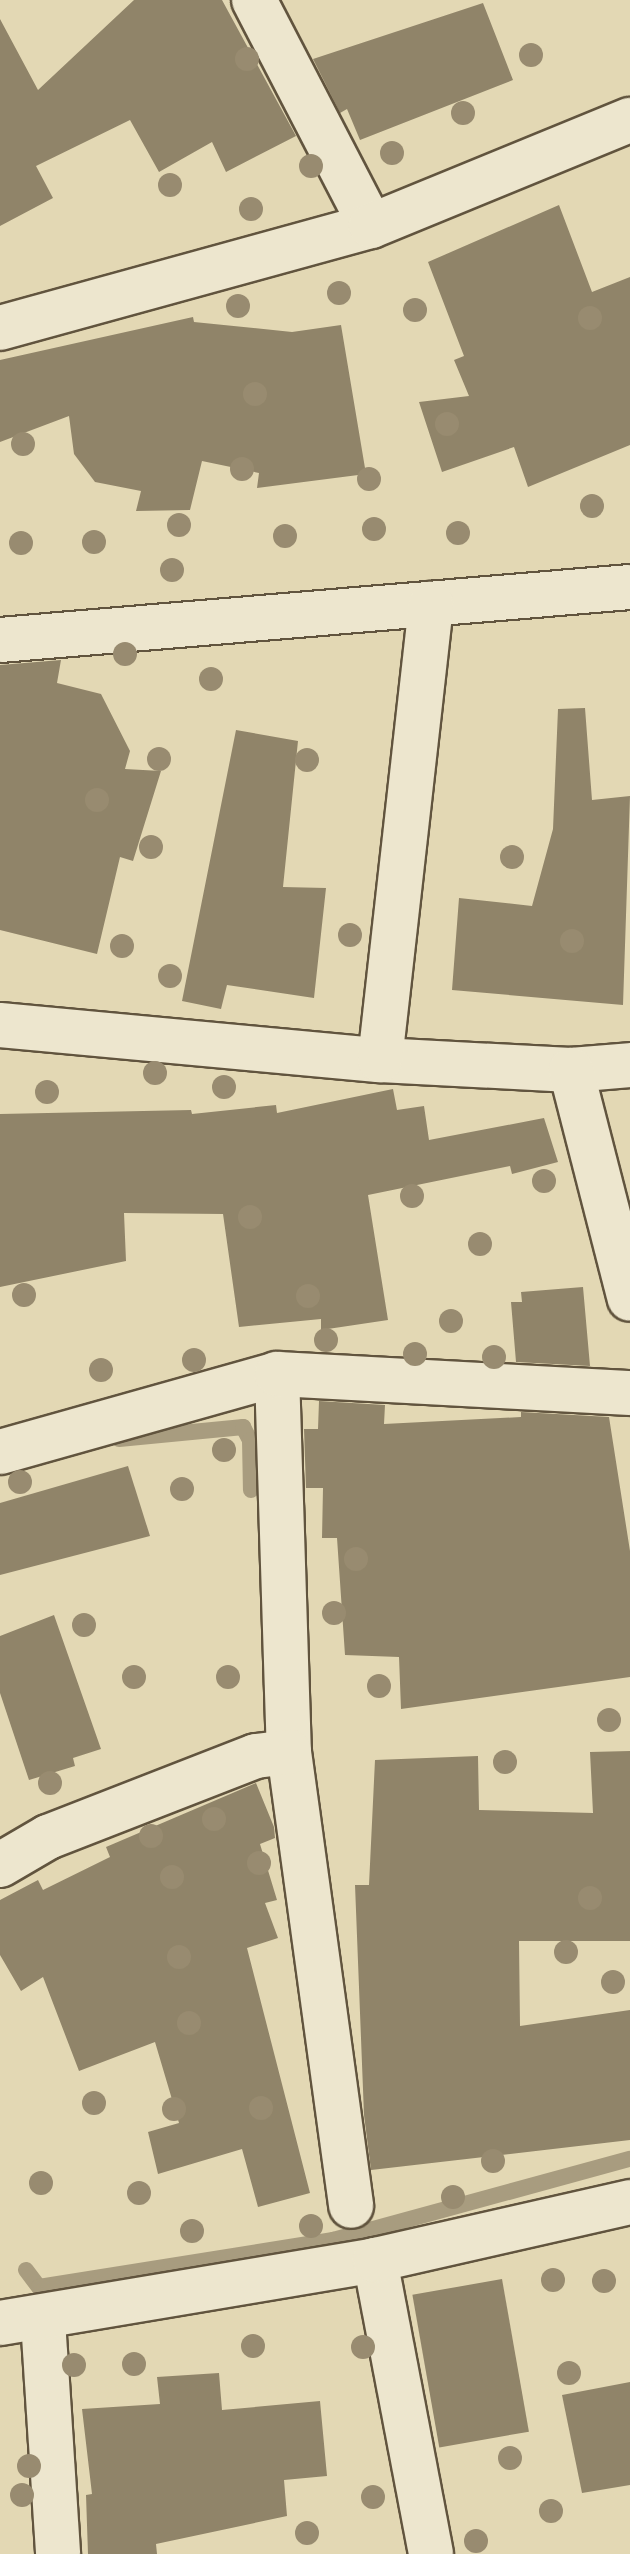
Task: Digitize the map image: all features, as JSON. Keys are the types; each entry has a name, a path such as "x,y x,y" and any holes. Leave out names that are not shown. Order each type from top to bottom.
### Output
{"street":[{"path":"254,0 371,226"},
{"path":"0,328 371,226 630,120"},
{"path":"0,640 630,587"},
{"path":"380,1060 431,604"},
{"path":"0,1025 380,1060 571,1070 630,1065"},
{"path":"571,1070 630,1299"},
{"path":"0,1452 277,1374 630,1393"},
{"path":"277,1374 289,1752 351,2206"},
{"path":"0,1865 48,1837 256,1756 289,1752"},
{"path":"0,2323 43,2320 375,2260 630,2202"},
{"path":"375,2260 431,2554"},
{"path":"43,2320 58,2554"}],"building":[{"path":"134,0 222,0 296,136 226,172 212,142 159,172 130,120 36,166 53,198 0,226 0,19 38,90"},
{"path":"483,3 513,80 360,140 347,109 340,113 313,59"},
{"path":"559,205 592,292 630,277 630,445 528,487 514,447 442,472 419,402 469,396 454,360 464,356 428,262"},
{"path":"193,317 194,322 292,332 341,325 366,474 257,488 259,473 202,461 190,510 136,511 141,491 95,482 74,454 69,416 0,442 0,360"},
{"path":"61,660 57,683 101,694 130,751 125,769 161,771 133,861 120,857 97,954 0,930 0,665"},
{"path":"585,708 592,800 630,796 623,1005 452,990 459,898 532,906 553,829 558,709"},
{"path":"236,730 298,741 283,887 326,888 314,998 227,985 221,1009 182,1001"},
{"path":"393,1089 397,1110 424,1106 429,1140 544,1118 558,1162 512,1174 510,1166 368,1195 388,1320 321,1330 321,1319 239,1327 223,1214 124,1213 126,1261 0,1287 0,1114 191,1110 192,1114 276,1105 277,1113"},
{"path":"583,1287 590,1366 516,1362 511,1302 522,1302 521,1292"},
{"path":"319,1401 385,1405 384,1424 521,1417 521,1412 609,1417 630,1551 630,1677 401,1709 399,1657 345,1655 337,1538 322,1538 323,1488 306,1488 304,1429 318,1429"},
{"path":"128,1466 150,1536 0,1575 0,1503"},
{"path":"54,1615 101,1749 73,1758 75,1766 29,1780 0,1693 0,1636"},
{"path":"630,1751 630,1941 519,1941 520,2026 630,2010 630,2140 371,2170 364,2115 355,1885 369,1885 375,1760 478,1756 479,1810 593,1813 590,1752"},
{"path":"256,1783 274,1827 275,1838 260,1844 277,1900 265,1903 278,1938 247,1948 310,2193 258,2207 242,2149 158,2174 148,2132 179,2123 155,2042 79,2071 43,1977 21,1991 0,1955 0,1900 38,1880 43,1890 110,1857 106,1847"},
{"path":"502,2279 529,2432 439,2447 412,2295"},
{"path":"219,2373 222,2410 320,2401 327,2476 284,2480 287,2516 156,2544 157,2554 88,2554 86,2495 92,2494 82,2409 160,2404 157,2377"},
{"path":"630,2382 630,2485 582,2493 562,2395"}],"waterway":[{"path":"119,1439 243,1427 250,1440 251,1490"},
{"path":"26,2270 39,2287 333,2240 630,2159"}]}
